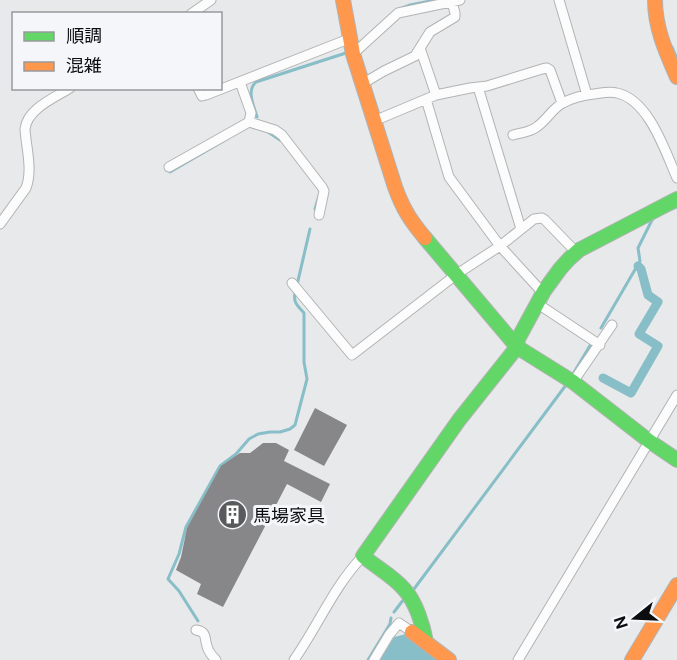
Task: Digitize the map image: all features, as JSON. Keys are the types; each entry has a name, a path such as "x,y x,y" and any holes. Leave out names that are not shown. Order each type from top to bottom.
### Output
{"street":[{"path":"194,12 211,0"},
{"path":"343,0 353,54 362,84 402,206 409,218 517,347 573,382 677,460"},
{"path":"559,0 586,95"},
{"path":"655,0 654,12 663,45 677,77"},
{"path":"353,54 398,13 456,1 455,17 430,32 415,56 362,84"},
{"path":"222,89 351,38"},
{"path":"420,48 436,95"},
{"path":"374,121 436,95 478,87 547,68 553,75 562,103"},
{"path":"240,82 251,113 249,122"},
{"path":"478,87 521,229"},
{"path":"0,224 28,182 25,122 33,111 67,90"},
{"path":"199,90 202,96 218,90"},
{"path":"513,135 535,128 562,103 586,95 616,92 632,100 653,124 677,178"},
{"path":"426,99 449,177 540,299 600,345"},
{"path":"169,167 249,122 275,130 282,135 322,186 324,191 319,214"},
{"path":"294,660 345,577 363,556 459,420 517,347 518,339 540,299 563,266 576,252 677,199"},
{"path":"292,283 352,355 457,274 500,246 534,219 545,220 576,252"},
{"path":"573,382 612,325"},
{"path":"518,660 677,395"},
{"path":"363,556 407,593 423,626 426,642"},
{"path":"632,660 677,585"},
{"path":"374,660 399,623 449,660"},
{"path":"196,630 206,637 207,648 216,660"}],"water":[{"path":"406,634 438,660 380,660 394,637"}],"building":[{"path":"315,408 347,425 324,466 294,450"},
{"name":"馬場家具","path":"263,443 276,443 289,450 284,461 330,484 321,502 287,484 223,607 197,594 201,584 176,570 187,528 221,466 240,453 250,453"}],"waterway":[{"path":"397,10 435,0"},
{"path":"672,47 677,59"},
{"path":"257,117 251,94 256,82 349,52"},
{"path":"268,132 280,140"},
{"path":"170,172 225,140"},
{"path":"315,209 319,196"},
{"path":"667,211 677,207"},
{"path":"601,328 640,261 638,248 653,218"},
{"path":"297,285 310,229"},
{"path":"603,378 631,393 658,346 639,334 658,302 648,295 641,269 638,266"},
{"path":"198,621 179,591 168,579 179,554 186,527 220,466 236,454 249,439 258,434 280,432 295,425 307,379 304,362 304,313 295,302 295,293"},
{"path":"573,374 591,344"},
{"path":"414,589 566,385"},
{"path":"394,612 404,599"},
{"path":"368,660 390,624 391,618"}],"traffic: fast":[{"path":"426,642 418,614 408,594 400,584 363,556 459,420 517,347 518,339 544,291 560,269 579,250 677,199"},
{"path":"425,238 517,347 573,382 677,460"}],"traffic: slow":[{"path":"343,0 353,54 395,187 407,214 425,238"},
{"path":"655,0 659,30 677,77"},
{"path":"632,660 677,585"},
{"path":"412,632 449,660"}],"place":[{"name":"馬場家具","path":"232,515"}]}
